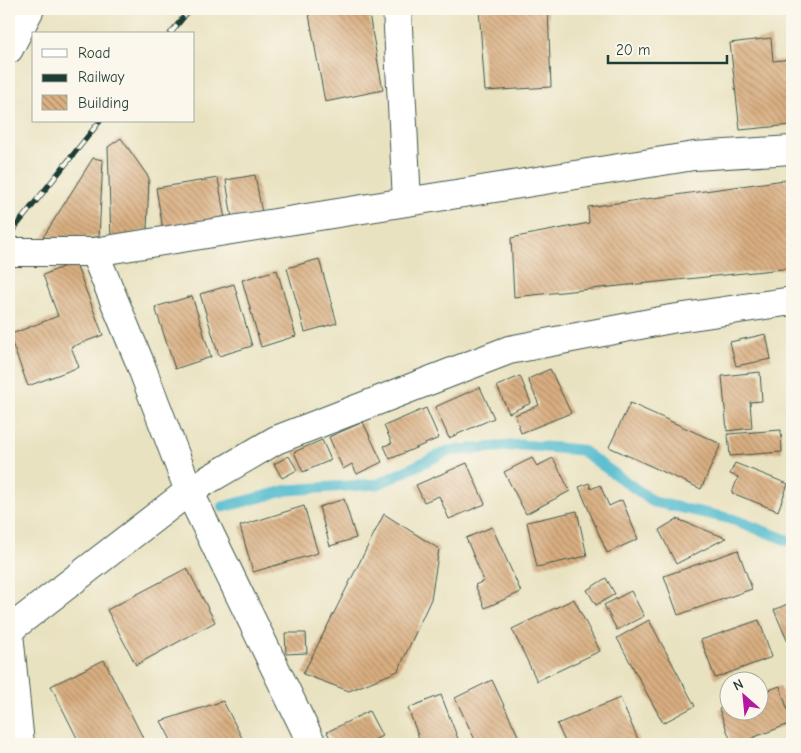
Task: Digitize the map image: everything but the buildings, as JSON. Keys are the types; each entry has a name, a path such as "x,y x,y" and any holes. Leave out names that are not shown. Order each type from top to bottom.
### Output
{"street":[{"path":"9,49 30,9"},
{"path":"397,9 407,202"},
{"path":"9,252 94,252 694,156 792,150"},
{"path":"94,252 138,358 189,490 312,744"},
{"path":"20,744 9,632 189,490 276,440 509,350 671,319 792,301"}],"waterway":[{"path":"223,507 288,490 378,484 448,451 521,445 581,450 654,502 732,519 792,542"}],"railway":[{"path":"172,32 190,9"},
{"path":"9,235 99,122"}]}
